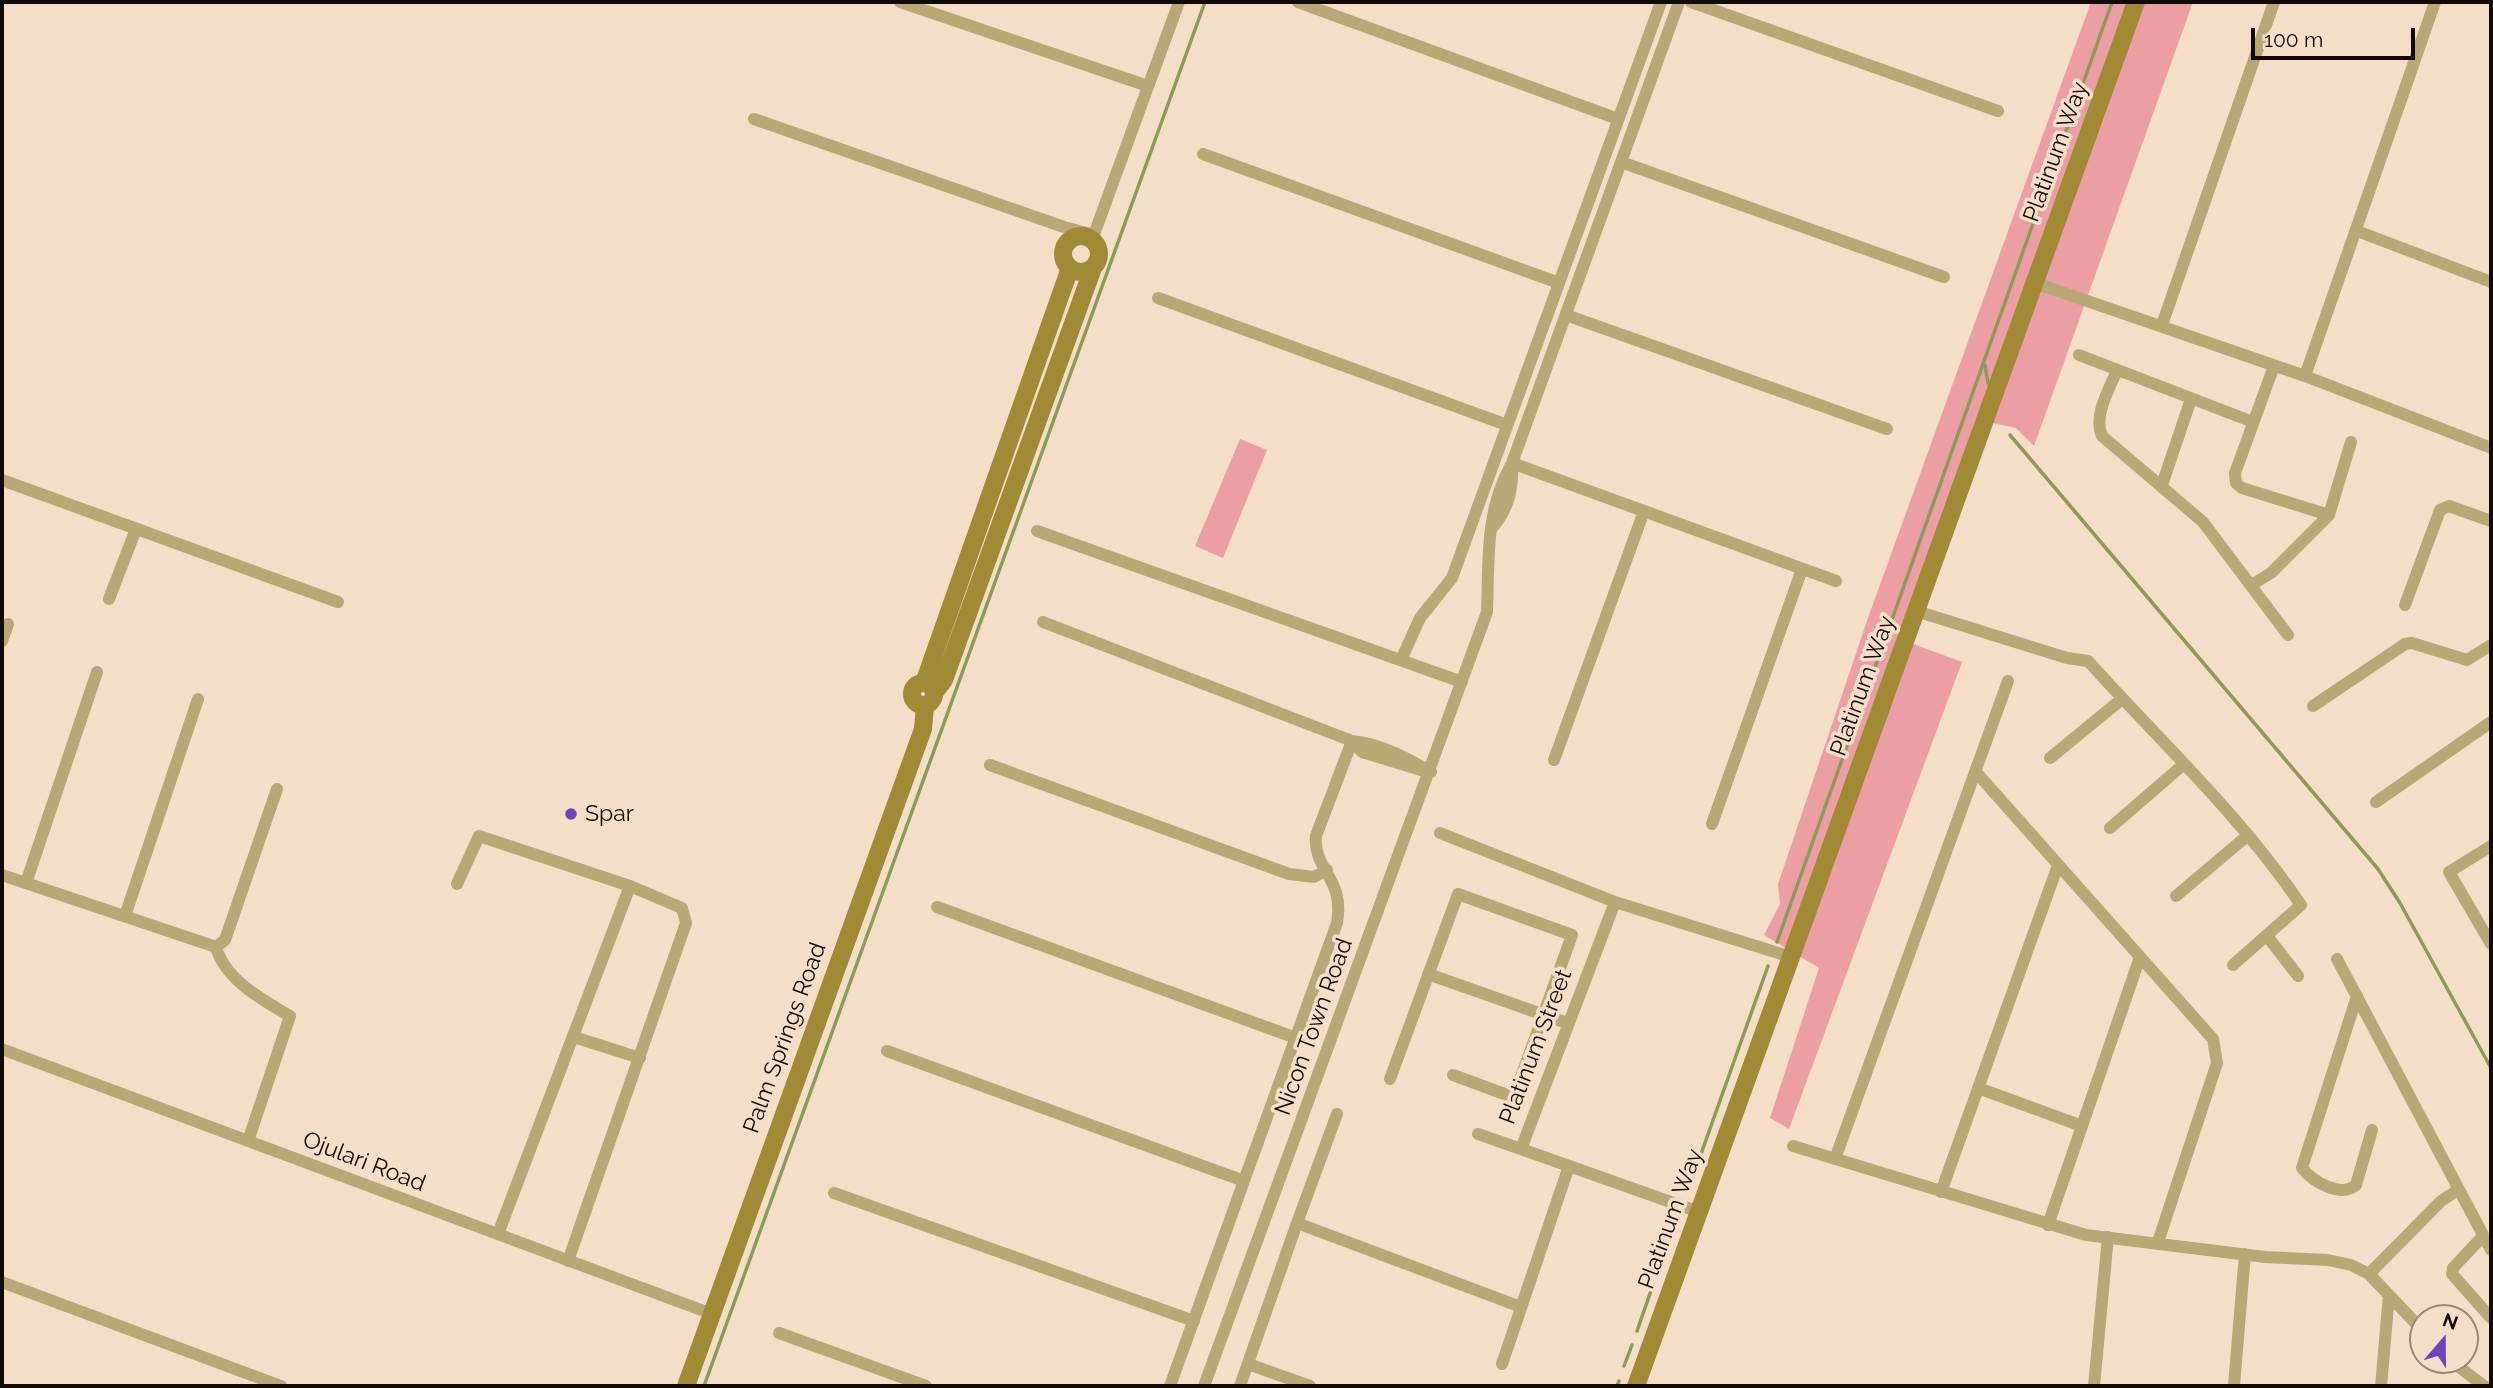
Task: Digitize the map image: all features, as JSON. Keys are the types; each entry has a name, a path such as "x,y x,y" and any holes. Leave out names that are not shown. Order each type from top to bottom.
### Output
{"street":[{"path":"900,2 1148,86"},
{"path":"928,694 944,680 1099,257 1093,237 1179,2"},
{"path":"1298,2 1618,119"},
{"path":"1401,660 1420,618 1451,578 1661,2"},
{"name":"Nicon Town Road","path":"1204,1386 1431,772 1487,612 1489,542 1493,527 1491,512 1512,463 1679,2"},
{"path":"1691,2 1998,111"},
{"name":"Platinum Way","path":"1636,1386 2136,2"},
{"path":"2162,325 2274,2"},
{"path":"2305,376 2435,2"},
{"path":"754,119 1093,237"},
{"path":"1203,154 1559,283"},
{"path":"1621,162 1944,277"},
{"path":"2357,231 2491,282"},
{"path":"1093,237 1081,236 1067,243 1064,259 1070,268 1081,272 1093,268"},
{"path":"928,694 1070,268"},
{"path":"2035,283 2305,376 2491,448"},
{"path":"1158,298 1507,425"},
{"path":"1566,315 1887,429"},
{"path":"2079,355 2253,422"},
{"path":"2274,366 2235,473 2236,483 2242,488 2329,515"},
{"path":"2116,370 2098,427 2102,436 2203,522 2253,584 2288,635"},
{"path":"2162,485 2191,399"},
{"path":"2253,584 2271,573 2329,515 2351,442"},
{"path":"1512,463 1836,581"},
{"path":"2,480 338,602"},
{"path":"2404,605 2440,510 2449,506 2491,521"},
{"path":"1554,760 1644,511"},
{"path":"109,599 136,529"},
{"path":"1037,531 1462,682"},
{"path":"1712,824 1802,569"},
{"path":"1916,611 2067,658 2088,661 2183,764 2247,836 2301,905 2233,965"},
{"path":"1043,622 1352,741 1362,752 1401,766 1431,772"},
{"path":"2,641 8,624"},
{"path":"2313,706 2405,644 2412,643 2467,660 2491,645"},
{"path":"26,883 97,672"},
{"path":"1835,1159 2008,681"},
{"name":"Palm Springs Road","path":"686,1386 923,729 928,694"},
{"path":"125,916 198,699"},
{"path":"2050,758 2122,699"},
{"path":"2376,802 2491,722"},
{"path":"1170,1386 1337,923 1340,902 1334,881 1315,847 1316,836 1352,741"},
{"path":"2110,828 2183,764"},
{"path":"990,765 1289,874 1314,877 1326,870"},
{"path":"1976,772 2213,1039 2217,1063 2158,1242"},
{"path":"216,947 225,940 276,789"},
{"path":"1440,833 1615,902 1791,957"},
{"path":"457,884 479,836 630,886 682,908 686,913 686,923 568,1261"},
{"path":"2176,896 2247,836"},
{"path":"2491,846 2449,872 2491,944"},
{"path":"1941,1192 2059,865"},
{"path":"2,875 216,947"},
{"path":"498,1234 630,886"},
{"path":"1390,1079 1458,894 1572,936 1516,1091 1510,1096 1453,1075"},
{"name":"Platinum Street","path":"1615,902 1521,1149 1699,1212"},
{"path":"937,907 1296,1038"},
{"path":"2267,936 2298,976"},
{"path":"216,947 223,966 256,996 290,1016 248,1141"},
{"path":"2048,1225 2140,957"},
{"path":"2337,959 2491,1250"},
{"path":"1429,974 1567,1023"},
{"path":"2357,996 2302,1168 2319,1182 2343,1192 2350,1191 2356,1185 2372,1130"},
{"path":"574,1037 640,1058"},
{"name":"Ojulari Road","path":"2,1049 712,1314"},
{"path":"887,1051 1244,1181"},
{"path":"1978,1088 2082,1126"},
{"path":"1240,1386 1337,1114"},
{"path":"1478,1134 1521,1149"},
{"path":"1793,1146 2086,1235 2264,1256 2328,1260 2369,1274 2409,1316"},
{"path":"1502,1364 1569,1166"},
{"path":"2369,1274 2441,1201 2458,1191"},
{"path":"834,1193 1194,1321"},
{"path":"1297,1223 1521,1307"},
{"path":"2483,1236 2456,1263 2452,1274 2491,1318"},
{"path":"2094,1386 2108,1237"},
{"path":"2234,1386 2245,1254"},
{"path":"2,1282 281,1386"},
{"path":"2381,1386 2389,1295"},
{"path":"779,1334 926,1386"},
{"path":"1248,1364 1311,1386"},
{"path":"2468,1374 2483,1386"}],"shaded area":[{"path":"2091,2 2193,2 2034,446 2016,428 1978,420 1900,639 1962,662 1789,1129 1770,1118 1819,968 1764,935 1780,904 1778,884 1869,615"},
{"path":"1240,439 1267,450 1223,558 1195,546"}],"waterway":[{"path":"704,1386 1205,2"},
{"path":"1777,942 2112,2"},
{"path":"1985,365 1988,383"},
{"path":"2010,435 2378,869 2400,903 2491,1068"},
{"path":"1691,1182 1768,966"},
{"path":"1658,1272 1671,1235"},
{"path":"1637,1331 1653,1285"},
{"path":"1624,1366 1632,1345"},
{"path":"1617,1386 1619,1381"}],"place":[{"name":"Spar","path":"571,814"}]}
